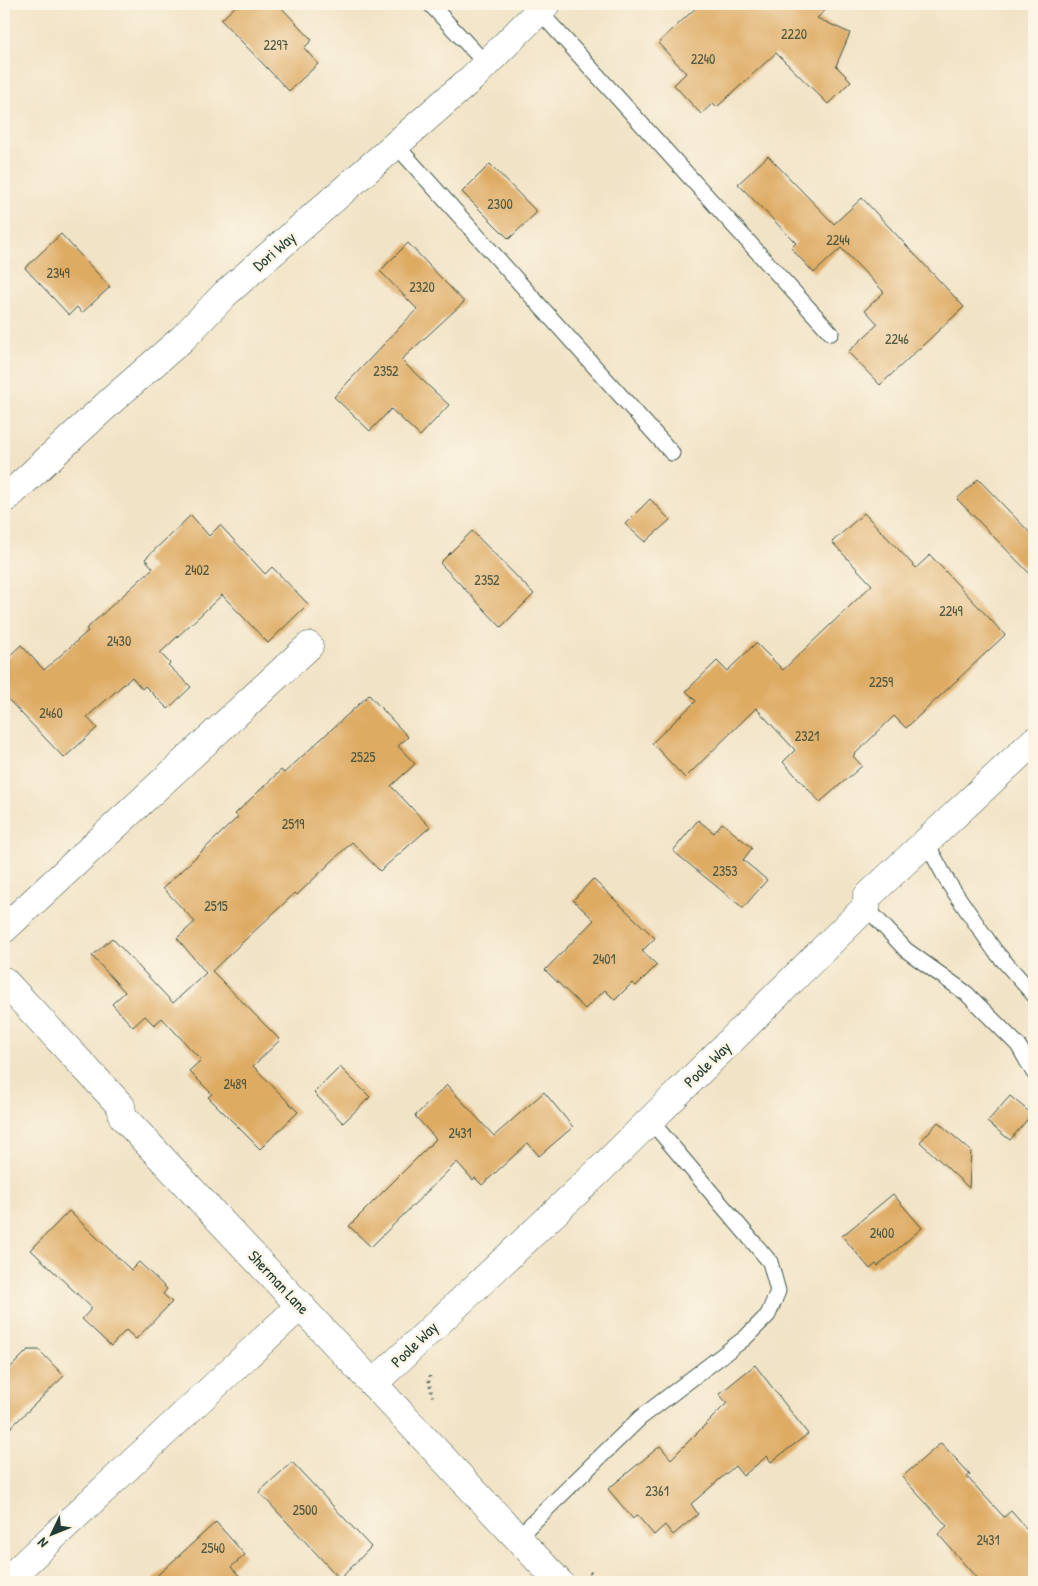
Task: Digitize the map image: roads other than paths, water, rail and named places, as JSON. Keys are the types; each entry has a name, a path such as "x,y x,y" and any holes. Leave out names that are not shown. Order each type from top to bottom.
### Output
{"street":[{"name":"Dori Way","path":"4,500 112,400 183,338 225,294 472,78 543,7"},
{"path":"4,929 309,646"},
{"name":"Poole Way","path":"373,1384 600,1170 866,907 867,897 1034,741"},
{"name":"Sherman Lane","path":"4,981 121,1106 123,1117 301,1305 558,1582"},
{"path":"4,1582 301,1305"}],"lane":[{"path":"430,4 486,64"},
{"path":"543,7 830,333"},
{"path":"395,144 672,453"},
{"path":"926,842 949,884 995,951 1034,995"},
{"path":"866,907 906,950 966,993 1018,1045 1034,1073"},
{"path":"517,1538 640,1418 745,1338 768,1315 778,1291 770,1262 650,1120"}]}
